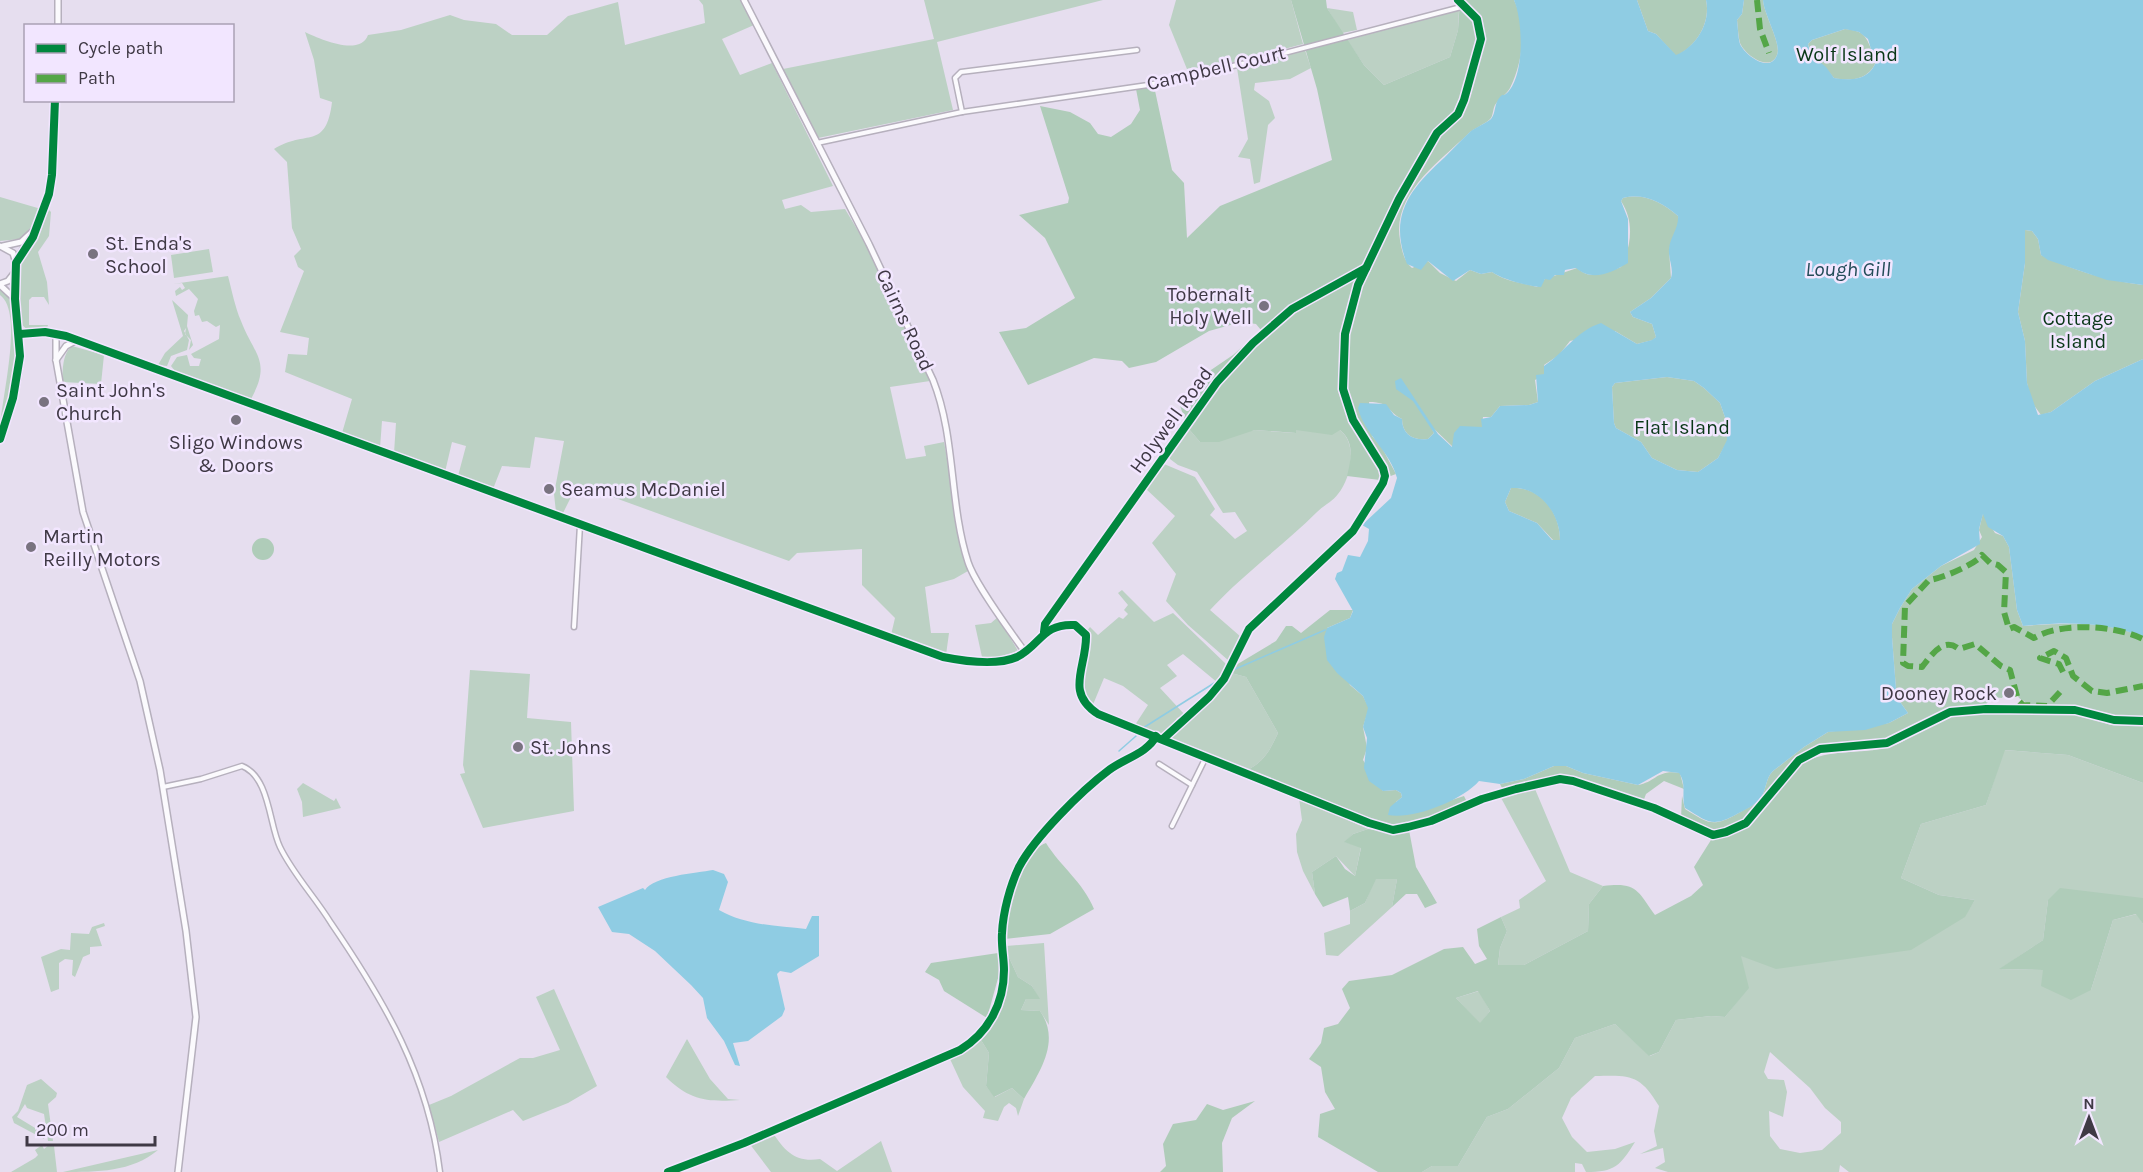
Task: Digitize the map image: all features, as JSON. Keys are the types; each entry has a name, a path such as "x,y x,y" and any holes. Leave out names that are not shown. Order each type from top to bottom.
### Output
{"main road":[{"path":"57,24 58,0"},
{"name":"Cairns Road","path":"744,0 868,243 942,404 969,565 1024,652"},
{"path":"1163,739 1209,697 1224,679 1249,629 1353,531 1383,483 1385,476 1383,468 1353,420 1343,389 1345,334 1366,268 1416,166 1437,133 1458,114 1464,100 1481,39 1477,19 1458,0"},
{"path":"15,299 0,284 12,278 36,227 52,175 55,102"},
{"path":"0,246 21,242 36,227"},
{"path":"0,246 13,254 16,266 15,299 20,333 17,377 0,439"},
{"name":"Holywell Road","path":"1024,652 1044,632 1045,624 1203,398 1217,382 1253,343 1292,309 1366,268"},
{"path":"20,333 56,333 77,340 943,657 996,660 1014,658 1024,652"},
{"path":"56,333 56,360 83,512 135,662 163,787 196,1002 195,1031 178,1172"},
{"path":"56,360 66,346 77,340"},
{"path":"1044,632 1065,625 1081,629 1086,643 1079,677 1081,700 1098,714 1369,823 1393,830 1431,821 1494,795 1560,779 1573,780 1654,808 1713,835 1746,823 1799,760 1820,749 1887,743 1950,712 1986,708 2075,710 2114,720 2143,721"},
{"path":"668,1172 744,1143 960,1050 983,1033 994,1011 1002,985 1004,917 1019,869 1035,844 1083,793 1108,770 1147,748 1156,736"}],"street":[{"name":"Campbell Court","path":"817,143 962,112 1157,83 1246,63 1466,6"},
{"name":"Campbell Court","path":"962,112 955,78 961,72 1137,50"},
{"path":"574,627 580,525"},
{"path":"1172,826 1206,757"},
{"path":"1159,764 1192,785"},
{"path":"163,787 201,779 242,766 255,779 270,804 280,846 344,942 399,1031 430,1117 440,1172"}],"green space":[{"path":"699,0 740,0 754,25 722,39 740,75 772,63 833,186 782,200 785,209 801,205 811,212 845,209 866,244 930,381 890,387 906,459 926,456 924,446 944,442 968,571 954,579 925,587 931,633 949,633 946,655 891,635 895,618 862,585 862,549 797,553 789,561 596,491 595,495 575,489 562,515 556,512 554,494 564,441 535,437 530,468 502,466 493,489 458,476 466,446 452,442 445,472 394,453 396,423 382,421 380,448 344,436 342,433 352,399 285,372 288,354 307,355 309,338 280,332 304,271 298,267 294,256 301,249 292,228 287,162 274,149 285,143 319,133 325,127 332,102 320,98 314,60 305,32 320,39 349,46 364,41 368,35 401,30 450,15 464,20 496,24 512,35 547,35 568,16 618,2 625,45 705,23 703,5"},
{"path":"924,0 1103,0 937,42 953,110 818,138 783,69 934,39"},
{"path":"1176,0 1291,0 1303,44 1189,74 1169,25"},
{"path":"1291,0 1326,0 1327,8 1364,65 1384,85 1450,57 1458,30 1460,0 1514,0 1521,22 1522,45 1514,78 1508,90 1495,105 1491,118 1444,156 1420,180 1410,194 1399,223 1404,256 1412,268 1428,261 1440,273 1456,281 1470,270 1481,274 1492,272 1508,280 1537,287 1545,279 1577,268 1587,274 1598,275 1621,267 1627,251 1630,226 1621,201 1623,198 1631,197 1646,198 1678,216 1679,223 1669,250 1671,278 1651,298 1630,312 1633,317 1652,324 1656,337 1637,344 1615,331 1570,341 1559,355 1544,365 1545,374 1535,380 1538,402 1529,405 1500,406 1491,417 1483,417 1482,427 1476,428 1453,447 1430,425 1434,433 1428,439 1413,438 1404,429 1402,419 1388,407 1369,402 1372,436 1381,446 1396,474 1380,480 1347,476 1350,446 1340,430 1332,435 1296,430 1296,433 1255,430 1219,442 1200,442 1188,428 1179,403 1200,392 1208,372 1233,355 1261,330 1256,324 1241,322 1209,331 1156,362 1129,368 1122,361 1094,358 1028,385 999,332 1026,328 1075,298 1045,238 1019,215 1068,203 1069,198 1040,106 1070,112 1090,123 1098,134 1111,137 1131,124 1140,110 1136,89 1154,86 1172,170 1184,183 1187,238 1220,206 1332,160 1317,89"},
{"path":"1637,0 1706,0 1706,17 1701,32 1684,52 1676,56 1656,34 1648,31"},
{"path":"1744,0 1763,0 1777,44 1778,50 1774,60 1764,62 1752,57 1740,43 1737,20 1742,14"},
{"path":"1327,8 1353,12 1357,30 1342,33"},
{"path":"1459,10 1458,30 1450,57 1384,85 1364,65 1347,40"},
{"name":"Wolf Island","path":"1845,29 1863,35 1877,58 1871,71 1866,75 1848,80 1834,78 1816,58 1808,44 1812,40"},
{"path":"1305,50 1311,68 1290,79 1255,83 1254,90 1269,101 1275,118 1268,125 1260,182 1254,184 1250,159 1238,157 1248,139 1237,68"},
{"path":"0,197 41,209 34,224 20,239 0,241"},
{"path":"49,210 51,212 49,236 38,252 47,282 49,305 44,297 32,297 29,300 29,325 48,325 46,330 28,330 22,325 20,317 18,271 23,255"},
{"name":"Cottage Island","path":"2025,230 2032,231 2038,239 2041,255 2091,274 2143,285 2143,359 2095,381 2051,412 2041,415 2031,401 2027,383 2025,341 2018,312 2025,263"},
{"path":"209,249 213,272 174,278 171,255"},
{"path":"228,276 239,316 259,358 260,376 251,399 175,371 171,366 177,357 187,355 190,366 199,366 201,359 194,358 191,354 219,339 220,325 216,327 207,321 202,322 199,315 195,316 194,311 198,299 189,289 176,296 175,291 180,287 182,290 185,288 182,283 173,284"},
{"path":"0,290 10,295 13,303 16,336 12,384 0,431 11,339 11,320"},
{"path":"172,300 188,315 187,326 193,345 189,350 191,340 186,336 189,340 187,350 171,356 167,366 158,365 165,353 183,336"},
{"path":"72,346 104,355 101,384 62,382 65,358"},
{"name":"Flat Island","path":"1667,377 1694,381 1704,388 1720,403 1726,420 1728,440 1718,458 1698,472 1677,470 1652,458 1641,442 1616,428 1614,423 1612,387 1615,383"},
{"path":"1188,428 1200,442 1255,430 1295,433 1295,430 1340,430 1346,436 1351,452 1346,479 1336,497 1236,584 1210,610 1241,637 1229,661 1188,625 1166,601 1176,574 1152,543 1175,516 1146,489 1164,464 1195,477 1215,509 1210,515 1235,539 1247,531 1235,512 1223,513 1197,472 1178,465 1170,459 1170,453"},
{"path":"1511,488 1531,491 1546,503 1556,520 1560,540 1553,540 1537,523 1509,511 1505,502"},
{"path":"1983,513 1995,533 2003,536 2009,547 2017,610 2023,626 2099,625 2143,637 2143,718 2114,718 2073,707 2033,707 2019,698 2012,686 2006,690 2002,698 1992,697 1984,707 1959,708 1941,713 1893,739 1875,743 1829,746 1807,752 1787,767 1749,817 1724,832 1706,831 1681,818 1682,796 1685,809 1705,820 1716,822 1729,818 1759,800 1773,771 1828,732 1889,723 1908,713 1898,699 1896,689 1892,624 1912,589 1941,566 1974,550 1982,537 1979,530"},
{"path":"263,538 271,541 274,549 271,557 263,560 255,557 252,549 255,541"},
{"path":"1122,590 1154,622 1173,613 1227,665 1218,683 1183,654 1167,665 1177,676 1160,688 1185,715 1177,718 1173,725 1160,735 1135,725 1148,705 1123,686 1104,678 1092,707 1083,689 1089,641 1087,631 1090,627 1098,635 1119,617 1123,619 1128,614 1124,610 1128,605 1118,593"},
{"path":"1330,610 1353,610 1350,618 1327,628 1350,685 1363,696 1369,708 1363,727 1367,748 1363,760 1383,791 1396,790 1401,793 1402,797 1396,802 1409,814 1464,796 1467,802 1431,818 1394,826 1370,820 1247,770 1266,755 1278,733 1246,677 1231,673 1236,665 1276,641 1286,626 1292,626 1301,633"},
{"path":"998,617 1018,651 998,657 982,657 975,625 991,623"},
{"name":"St. Johns","path":"470,670 530,674 527,718 571,722 574,811 483,828 460,774 465,773 463,765"},
{"path":"1231,673 1246,677 1278,733 1266,755 1247,770 1170,738 1184,721 1222,688"},
{"path":"1964,714 2075,714 2111,725 2143,726 2143,783 2068,755 2005,750 1986,805 1921,824 1901,878 1939,895 1975,900 1965,917 1911,950 1776,969 1741,956 1749,988 1725,1017 1711,1016 1676,1020 1659,1052 1649,1056 1615,1024 1575,1038 1559,1068 1508,1109 1487,1117 1458,1166 1432,1166 1422,1172 1378,1172 1318,1137 1320,1114 1335,1109 1325,1092 1321,1067 1309,1059 1321,1043 1324,1028 1338,1024 1350,1008 1342,989 1349,981 1392,975 1444,949 1463,947 1475,964 1487,959 1479,946 1477,929 1501,917 1507,931 1500,948 1498,965 1524,965 1588,931 1589,904 1603,886 1630,887 1640,894 1655,915 1691,896 1703,885 1694,867 1711,840 1740,831 1749,824 1776,789 1801,764 1813,758 1834,753 1889,747 1902,742 1937,720","holes":["1478,991 1490,1011 1480,1023 1456,998"]},
{"path":"2004,750 2068,755 2143,783 2143,898 2048,900 2043,940 2000,969 2044,970 2091,990 2113,920 2137,914 2143,924 2143,1172 1849,1172 1840,1165 1839,1172 1668,1172 1655,1168 1665,1162 1663,1148 1640,1154 1657,1146 1654,1131 1659,1106 1652,1095 1640,1082 1633,1079 1595,1076 1571,1098 1562,1118 1572,1137 1587,1152 1615,1149 1635,1142 1616,1166 1604,1171 1586,1172 1582,1164 1575,1163 1575,1172 1422,1172 1432,1166 1458,1166 1487,1117 1508,1109 1559,1068 1575,1038 1615,1024 1650,1056 1659,1052 1676,1020 1711,1016 1725,1017 1748,988 1740,955 1964,917 1975,900 1939,895 1901,878 1921,824 1986,805","holes":["1770,1052 1810,1088 1825,1108 1841,1122 1841,1133 1822,1150 1800,1153 1780,1149 1770,1136 1769,1111 1783,1117 1787,1092 1784,1080 1768,1079 1764,1072"]},
{"path":"1554,766 1566,766 1583,773 1638,785 1661,774 1680,773 1684,789 1664,781 1646,794 1643,802 1574,778 1559,777 1503,790 1500,784 1524,779"},
{"path":"303,783 334,801 336,798 341,808 303,817 302,802 297,789"},
{"path":"1535,789 1570,872 1603,886 1589,904 1588,931 1524,965 1498,966 1500,948 1507,931 1501,917 1520,908 1519,900 1546,881 1500,796"},
{"path":"1299,798 1368,829 1353,834 1345,842 1361,847 1355,876 1336,856 1312,872 1315,894 1303,871 1297,852 1296,834 1302,820"},
{"path":"1368,829 1393,832 1409,830 1416,867 1437,903 1425,908 1417,894 1406,894 1392,907 1397,879 1376,879 1365,903 1350,911 1348,897 1323,907 1315,894 1312,872 1336,856 1345,869 1355,876 1361,848 1344,842 1353,834"},
{"path":"1046,843 1084,891 1094,909 1050,934 1005,939 1016,885 1028,859 1036,849"},
{"path":"1375,879 1397,879 1392,907 1338,956 1326,955 1324,933 1350,924 1350,911 1365,903"},
{"path":"2060,888 2143,898 2143,924 2136,914 2113,920 2091,990 2071,1000 2041,986 2043,970 1999,969 2043,940 2048,900"},
{"path":"104,923 105,926 96,929 102,946 90,947 90,954 83,957 75,977 72,975 73,960 65,959 59,963 59,989 51,992 41,957 61,949 70,950 71,933 89,934 92,927"},
{"path":"1044,943 1049,1025 1040,1011 1021,1010 1026,999 1039,999 1032,986 1018,977 1006,951 1006,946"},
{"path":"1006,951 1018,977 1032,986 1040,999 1026,999 1021,1010 1040,1011 1049,1033 1042,1067 1024,1099 1012,1088 994,1097 986,1086 989,1053 981,1040 994,1023 1002,999"},
{"path":"998,953 1000,971 987,1018 944,991 939,980 925,972 931,963"},
{"path":"554,989 597,1086 568,1103 523,1121 513,1110 439,1142 429,1105 451,1096 520,1058 533,1058 560,1050 536,997"},
{"path":"1479,991 1490,1011 1480,1024 1456,998"},
{"path":"687,1039 710,1079 728,1099 740,1100 718,1101 700,1098 683,1091 666,1077"},
{"path":"981,1040 989,1053 986,1086 995,1097 1012,1088 1024,1099 1018,1116 1016,1108 1009,1103 1004,1107 998,1121 983,1118 985,1111 963,1087 950,1059"},
{"path":"41,1079 57,1093 48,1104 53,1141 48,1141 44,1114 27,1108 25,1104 17,1117 45,1134 44,1139 14,1123 12,1117 18,1111 27,1085"},
{"path":"1255,1101 1232,1118 1222,1143 1223,1172 1160,1172 1166,1166 1163,1144 1173,1124 1196,1120 1207,1104 1223,1110"},
{"path":"773,1133 792,1155 812,1160 820,1159 837,1171 881,1141 892,1172 771,1172 749,1143"},
{"path":"42,1145 44,1149 49,1145 54,1146 57,1172 11,1172 35,1158 38,1155 35,1150"},
{"path":"158,1150 137,1163 125,1167 101,1171 63,1172"}],"water":[{"name":"Lough Gill","path":"1514,0 1637,0 1648,31 1656,34 1676,55 1690,46 1701,32 1706,17 1706,0 1744,0 1742,14 1737,20 1740,44 1758,61 1769,63 1774,60 1778,50 1763,0 2143,0 2143,285 2107,280 2048,260 2041,255 2038,239 2032,231 2025,230 2025,263 2018,312 2025,341 2027,383 2038,415 2051,412 2095,381 2143,359 2143,637 2099,625 2023,626 2017,610 2009,547 2003,536 1988,527 1983,514 1979,529 1980,544 1941,566 1912,589 1892,624 1896,689 1898,699 1908,713 1889,723 1865,730 1828,732 1773,771 1759,800 1729,818 1710,822 1685,808 1683,781 1679,773 1663,771 1638,785 1583,773 1566,766 1554,766 1524,779 1500,784 1479,781 1462,795 1437,807 1411,814 1388,815 1390,807 1402,797 1401,793 1396,790 1383,791 1369,781 1364,768 1367,738 1363,727 1368,708 1363,696 1337,673 1327,660 1324,637 1327,628 1350,618 1353,611 1335,579 1337,573 1342,571 1348,555 1360,557 1368,541 1369,529 1362,525 1391,498 1397,478 1389,459 1361,417 1358,408 1360,403 1386,404 1394,415 1402,419 1404,429 1409,435 1413,438 1428,439 1434,433 1413,401 1396,389 1395,381 1401,378 1438,434 1452,447 1454,433 1460,426 1482,427 1481,419 1491,417 1500,406 1529,405 1538,402 1536,375 1544,374 1544,366 1584,331 1601,323 1637,344 1656,337 1652,324 1633,317 1630,312 1651,298 1671,278 1672,274 1669,249 1678,216 1659,203 1638,197 1623,198 1621,201 1628,219 1628,263 1602,275 1588,275 1576,268 1565,270 1564,275 1555,275 1550,280 1545,279 1541,287 1516,282 1492,272 1481,274 1470,270 1453,281 1428,261 1421,270 1407,264 1402,247 1401,217 1413,192 1471,131 1491,119 1498,99 1513,85 1521,48","holes":["1845,29 1859,32 1868,39 1873,56 1877,58 1871,71 1854,79 1834,78 1826,67 1811,55 1808,44 1812,40","1667,377 1694,381 1704,388 1720,403 1726,420 1727,440 1718,458 1698,472 1677,470 1652,458 1641,442 1616,428 1612,387 1615,383","1511,488 1530,491 1539,496 1552,511 1560,540 1552,540 1537,523 1509,511 1505,502"]},
{"path":"713,870 724,874 728,882 719,910 729,915 761,924 806,929 812,916 819,916 819,956 791,973 780,971 777,974 785,1009 782,1016 748,1041 733,1043 740,1066 735,1065 724,1041 707,1018 703,998 655,951 629,934 612,932 598,907 643,888 645,890 657,881 666,878"}],"waterway":[{"path":"1233,670 1325,630"},
{"path":"1143,728 1219,680"},
{"path":"1119,751 1136,736"}],"marked path":[{"path":"1757,0 1760,29 1769,53"},
{"path":"2060,692 2047,706 2023,705 2018,700 2010,670 2001,666 1975,644 1959,649 1948,645 1943,646 1933,653 1922,667 1908,666 1903,663 1905,606 1929,580 1942,577 1973,563 1982,555 1990,563 1998,565 2006,572 2004,612 2009,629 2014,627 2034,638 2058,629 2103,628 2143,639"},
{"path":"2063,672 2059,664 2040,658 2054,651 2066,658 2073,676 2092,691 2107,693 2143,686"}],"cycle path":[{"path":"1163,739 1209,697 1224,679 1249,629 1353,531 1383,483 1385,476 1383,468 1353,420 1343,389 1345,334 1358,285 1399,199 1437,133 1458,114 1464,100 1481,39 1477,19 1458,0"},
{"path":"0,439 13,398 20,356 15,299 16,263 33,237 49,194 55,102"},
{"path":"1044,632 1045,624 1217,382 1253,343 1292,309 1366,268"},
{"path":"20,334 45,332 66,336 943,657 980,662 1009,660 1025,652 1055,627 1075,625 1086,635 1080,678 1082,697 1098,714 1369,823 1393,830 1431,821 1482,799 1560,779 1573,781 1654,808 1713,835 1746,823 1799,760 1820,749 1887,743 1950,712 1986,709 2075,710 2114,720 2143,721"},
{"path":"668,1172 744,1143 960,1050 979,1035 992,1016 1001,994 1004,970 1002,938 1004,916 1010,891 1026,855 1047,829 1085,790 1109,770 1147,747 1156,736"}],"place":[{"name":"St. Enda's School","path":"93,254"},
{"name":"Tobernalt Holy Well","path":"1264,306"},
{"name":"Saint John's Church","path":"44,402"},
{"name":"Sligo Windows & Doors","path":"236,420"},
{"name":"Seamus McDaniel","path":"549,489"},
{"name":"Martin Reilly Motors","path":"31,547"},
{"name":"Dooney Rock","path":"2009,693"},
{"name":"St. Johns","path":"518,747"}]}
